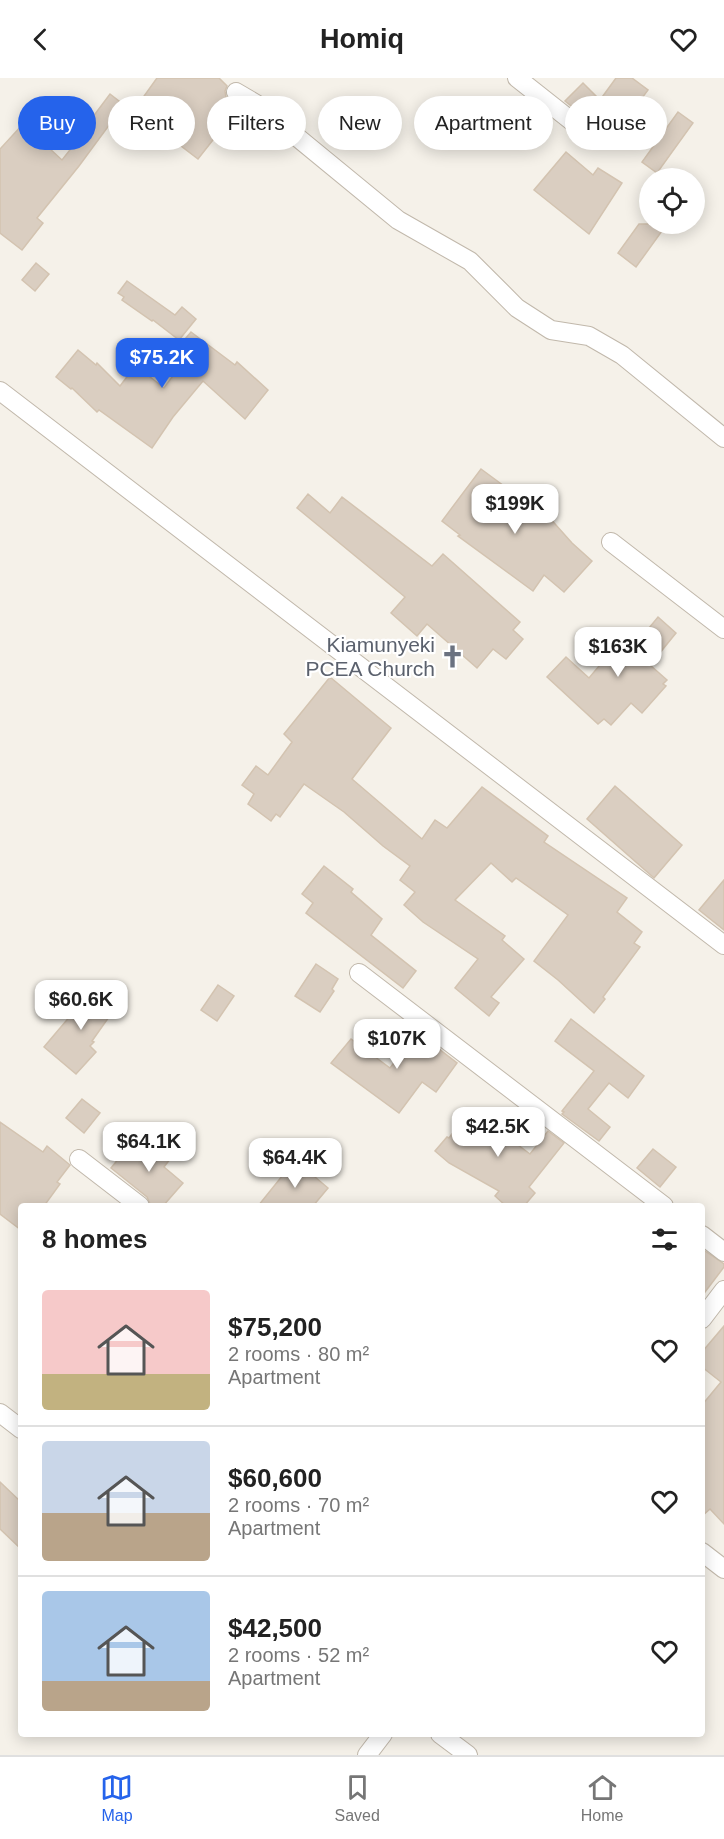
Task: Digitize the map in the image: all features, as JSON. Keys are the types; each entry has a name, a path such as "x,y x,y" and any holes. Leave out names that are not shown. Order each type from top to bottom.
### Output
{"street":[{"path":"517,78 565,116"},
{"path":"236,92 258,105 398,220 470,261 517,308 552,330 589,336 622,355 724,438"},
{"path":"0,391 724,945"},
{"path":"611,542 724,629"},
{"path":"359,972 660,1203"},
{"path":"79,1159 136,1203"},
{"path":"705,1237 724,1252"},
{"path":"705,1315 724,1290"},
{"path":"0,1413 18,1426"},
{"path":"705,1554 724,1569"},
{"path":"367,1755 381,1737"},
{"path":"444,1737 468,1755"}],"building":[{"path":"157,78 219,78 227,86 226,96 207,96 207,148 198,159 186,150 195,150 195,96 144,96"},
{"path":"616,78 632,78 648,90 644,96 603,96"},
{"path":"583,83 596,96 570,96"},
{"path":"108,97 108,127 96,143 96,113"},
{"path":"678,112 693,123 661,168 650,168 642,162 651,150 667,150 667,127"},
{"path":"18,129 18,150 51,150 62,160 70,150 91,150 37,218 43,223 22,250 0,233 0,149"},
{"path":"566,152 593,175 598,168 622,183 589,234 534,190"},
{"path":"639,224 639,234 660,234 636,267 618,253"},
{"path":"36,263 49,274 35,291 22,280"},
{"path":"127,281 175,315 182,307 196,319 179,340 122,300 124,297 118,293"},
{"path":"191,332 235,365 237,362 268,390 245,419 203,381 173,417 152,448 99,410 97,412 72,388 56,377 78,350 96,365 97,363 120,386 133,369 137,373 140,369 164,388 190,353 180,345"},
{"path":"481,469 548,516 592,561 564,592 544,575 533,591 458,536 460,535 442,521"},
{"path":"308,494 330,513 342,497 432,566 443,554 520,622 513,630 523,639 506,659 493,649 477,668 427,624 417,636 391,613 405,597 297,508"},
{"path":"658,617 676,633 650,665 667,680 663,684 666,686 642,713 631,703 611,725 604,719 598,724 547,677 566,657 589,678 610,653 621,662"},
{"path":"330,677 391,728 352,779 422,839 435,820 447,828 482,787 548,836 544,842 627,898 617,912 642,932 634,943 640,947 594,1013 534,961 568,915 516,878 512,882 491,863 455,900 505,936 502,940 524,959 491,997 499,1003 489,1016 455,988 478,959 423,922 404,905 415,892 400,880 410,866 344,812 304,784 280,817 276,814 271,821 248,804 254,794 242,785 256,766 268,775 292,742 284,734"},
{"path":"615,786 682,845 654,878 587,819"},
{"path":"324,866 353,889 351,892 382,919 371,935 416,971 403,988 306,913 313,903 302,894"},
{"path":"724,880 724,930 699,910"},
{"path":"316,964 338,979 332,989 334,991 320,1012 295,996"},
{"path":"218,985 234,996 217,1021 201,1010"},
{"path":"90,987 116,1007 92,1041 94,1042 90,1046 96,1052 76,1074 44,1047 77,1008"},
{"path":"571,1019 644,1076 628,1098 609,1083 588,1109 610,1127 599,1141 562,1114 594,1071 555,1041"},
{"path":"417,1032 457,1063 436,1092 422,1082 399,1113 331,1063 351,1039 390,1068"},
{"path":"82,1099 100,1113 84,1133 66,1118"},
{"path":"470,1109 530,1154 548,1131 564,1143 529,1187 535,1193 527,1203 503,1203 495,1196 499,1191 449,1163 435,1151 447,1137 449,1138"},
{"path":"0,1122 43,1152 47,1146 70,1165 57,1182 60,1184 46,1203 18,1203 18,1228 0,1214"},
{"path":"133,1141 151,1156 160,1143 174,1154 164,1167 183,1183 166,1203 150,1203 147,1197 111,1168"},
{"path":"653,1149 676,1167 660,1187 637,1168"},
{"path":"295,1160 328,1188 316,1203 260,1203"},
{"path":"705,1251 724,1264 705,1292"},
{"path":"724,1326 724,1524 710,1509 705,1513 705,1401 721,1382 705,1369 705,1348"},
{"path":"0,1482 18,1499 18,1546 0,1529"}],"place":[{"name":"Kiamunyeki PCEA Church","path":"453,656"}]}
